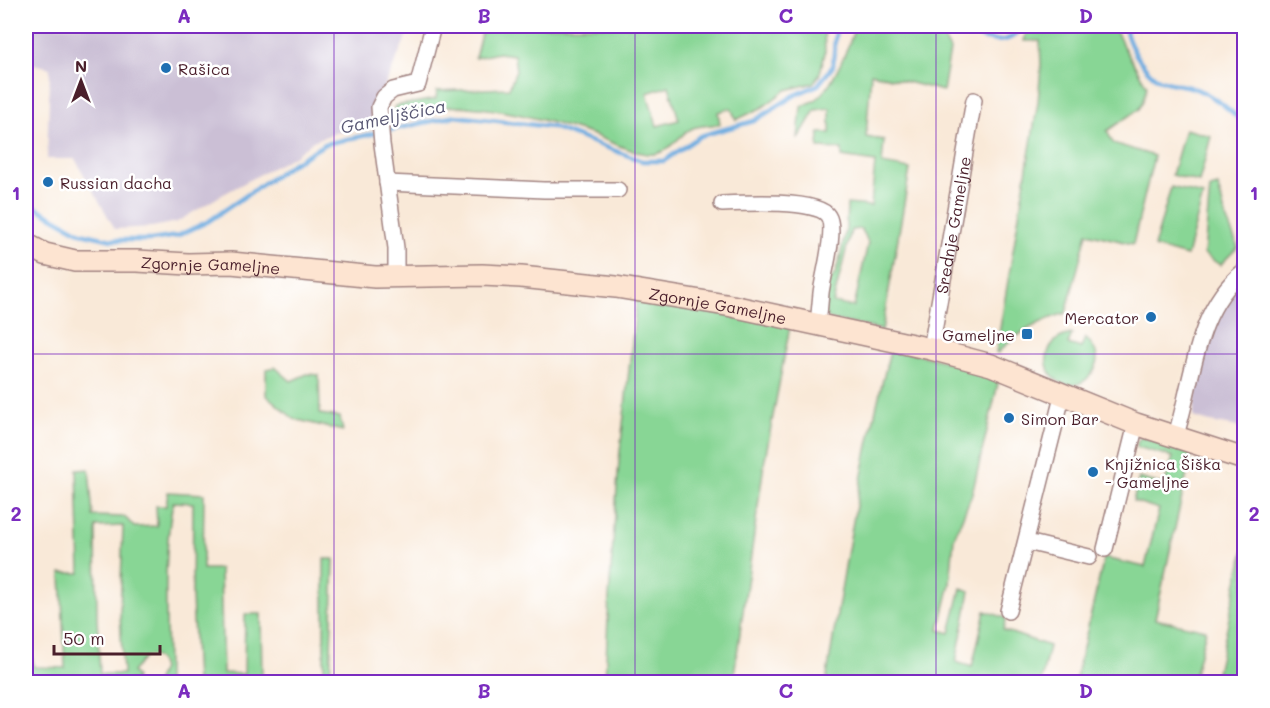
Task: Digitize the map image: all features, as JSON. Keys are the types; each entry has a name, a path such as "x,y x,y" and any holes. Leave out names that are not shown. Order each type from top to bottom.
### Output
{"street":[{"path":"396,276 396,248 379,107 384,97 393,90 418,84 433,26"},
{"name":"Srednje Gameljne","path":"931,349 974,100"},
{"path":"387,183 544,190 618,190"},
{"path":"722,204 756,203 812,206 823,209 830,218 830,239 818,325 931,349 992,365 1136,424 1245,459"},
{"name":"Zgornje Gameljne","path":"26,244 45,254 75,261 231,263 332,274 482,275 561,280 732,306 818,325"},
{"path":"1175,438 1205,325 1218,299 1232,281 1245,271"},
{"path":"1008,611 1063,393"},
{"path":"1105,549 1136,424"},
{"path":"1027,542 1089,557"}],"shaded area":[{"path":"26,26 411,26 367,127 335,133 313,141 294,156 177,222 152,227 115,229 75,159 47,159 50,68 26,62"},
{"path":"1244,277 1244,428 1193,417 1197,381 1212,330 1223,303"}],"green space":[{"path":"483,26 824,26 825,53 819,76 813,83 786,90 763,107 736,120 731,108 718,112 720,124 693,128 666,149 654,154 632,151 591,134 555,123 496,110 457,106 438,107 419,110 390,120 395,106 436,99 437,91 509,88 516,71 514,55 498,53 475,58","holes":["669,86 679,120 657,126 647,93"]},
{"path":"855,26 937,26 950,50 943,91 871,73 866,137 884,140 882,164 910,169 882,330 830,319 825,315 827,286 835,274 846,228 847,204 871,206 875,162 842,157 842,149 818,148 819,133 830,133 830,108 815,110 798,139 801,107 814,101 824,92","holes":["861,229 868,243 854,307 833,303 851,230"]},
{"path":"1028,26 1114,26 1147,86 1139,109 1107,131 1113,143 1154,156 1133,244 1087,233 1066,313 1029,328 998,353 996,352 1038,102 1041,66 1040,41 1024,41"},
{"path":"1185,129 1211,136 1199,182 1172,175"},
{"path":"1218,186 1226,218 1238,247 1220,265 1204,254 1210,188"},
{"path":"1171,187 1203,195 1187,256 1154,247"},
{"path":"637,297 790,326 764,464 733,682 605,682 619,461"},
{"path":"1072,334 1068,344 1081,348 1085,338 1094,348 1097,358 1095,368 1089,377 1081,383 1071,385 1061,383 1052,375 1047,359 1049,349 1054,342"},
{"path":"891,348 1000,375 972,494 954,538 950,584 939,630 950,633 961,588 970,591 956,662 972,667 985,611 1006,618 1003,630 1049,646 1041,682 826,682 862,472"},
{"path":"275,367 291,381 307,374 319,375 320,414 340,417 343,431 294,419 266,395 266,369"},
{"path":"1141,437 1192,451 1155,619 1206,630 1193,682 1075,682 1104,558 1145,567 1159,509 1133,501 1139,478 1164,485 1173,457 1137,447 1137,442"},
{"path":"89,469 93,516 125,517 134,527 157,526 156,506 166,506 168,492 204,494 203,569 220,569 223,673 244,674 245,614 261,614 262,682 196,682 192,596 193,503 173,502 166,569 167,682 156,682 162,669 159,660 153,656 145,657 132,672 136,676 135,682 130,680 127,682 26,682 26,582 27,635 34,667 65,668 61,573 80,573 77,470","holes":["123,526 120,613 123,674 100,674 96,527"]},
{"path":"1244,550 1244,616 1232,682 1215,682"},
{"path":"324,559 334,559 330,682 324,682"}],"waterway":[{"name":"Gameljščica","path":"26,202 81,233 112,240 151,240 177,236 209,221 325,144 455,116 552,127 642,161 664,161 700,136 754,121 795,95 818,85 833,66 836,26"},
{"name":"Gameljščica","path":"963,26 978,36 994,41 1010,38 1023,26"},
{"name":"Gameljščica","path":"1125,26 1136,54 1155,77 1164,82 1191,87 1203,92 1228,108 1244,124"}],"place":[{"name":"Rašica","path":"166,68"},
{"name":"Russian dacha","path":"48,182"},
{"name":"Mercator","path":"1151,317"},
{"name":"Gameljne","path":"1027,334"},
{"name":"Simon Bar","path":"1009,418"},
{"name":"Knjižnica Šiška - Gameljne","path":"1093,472"}]}
